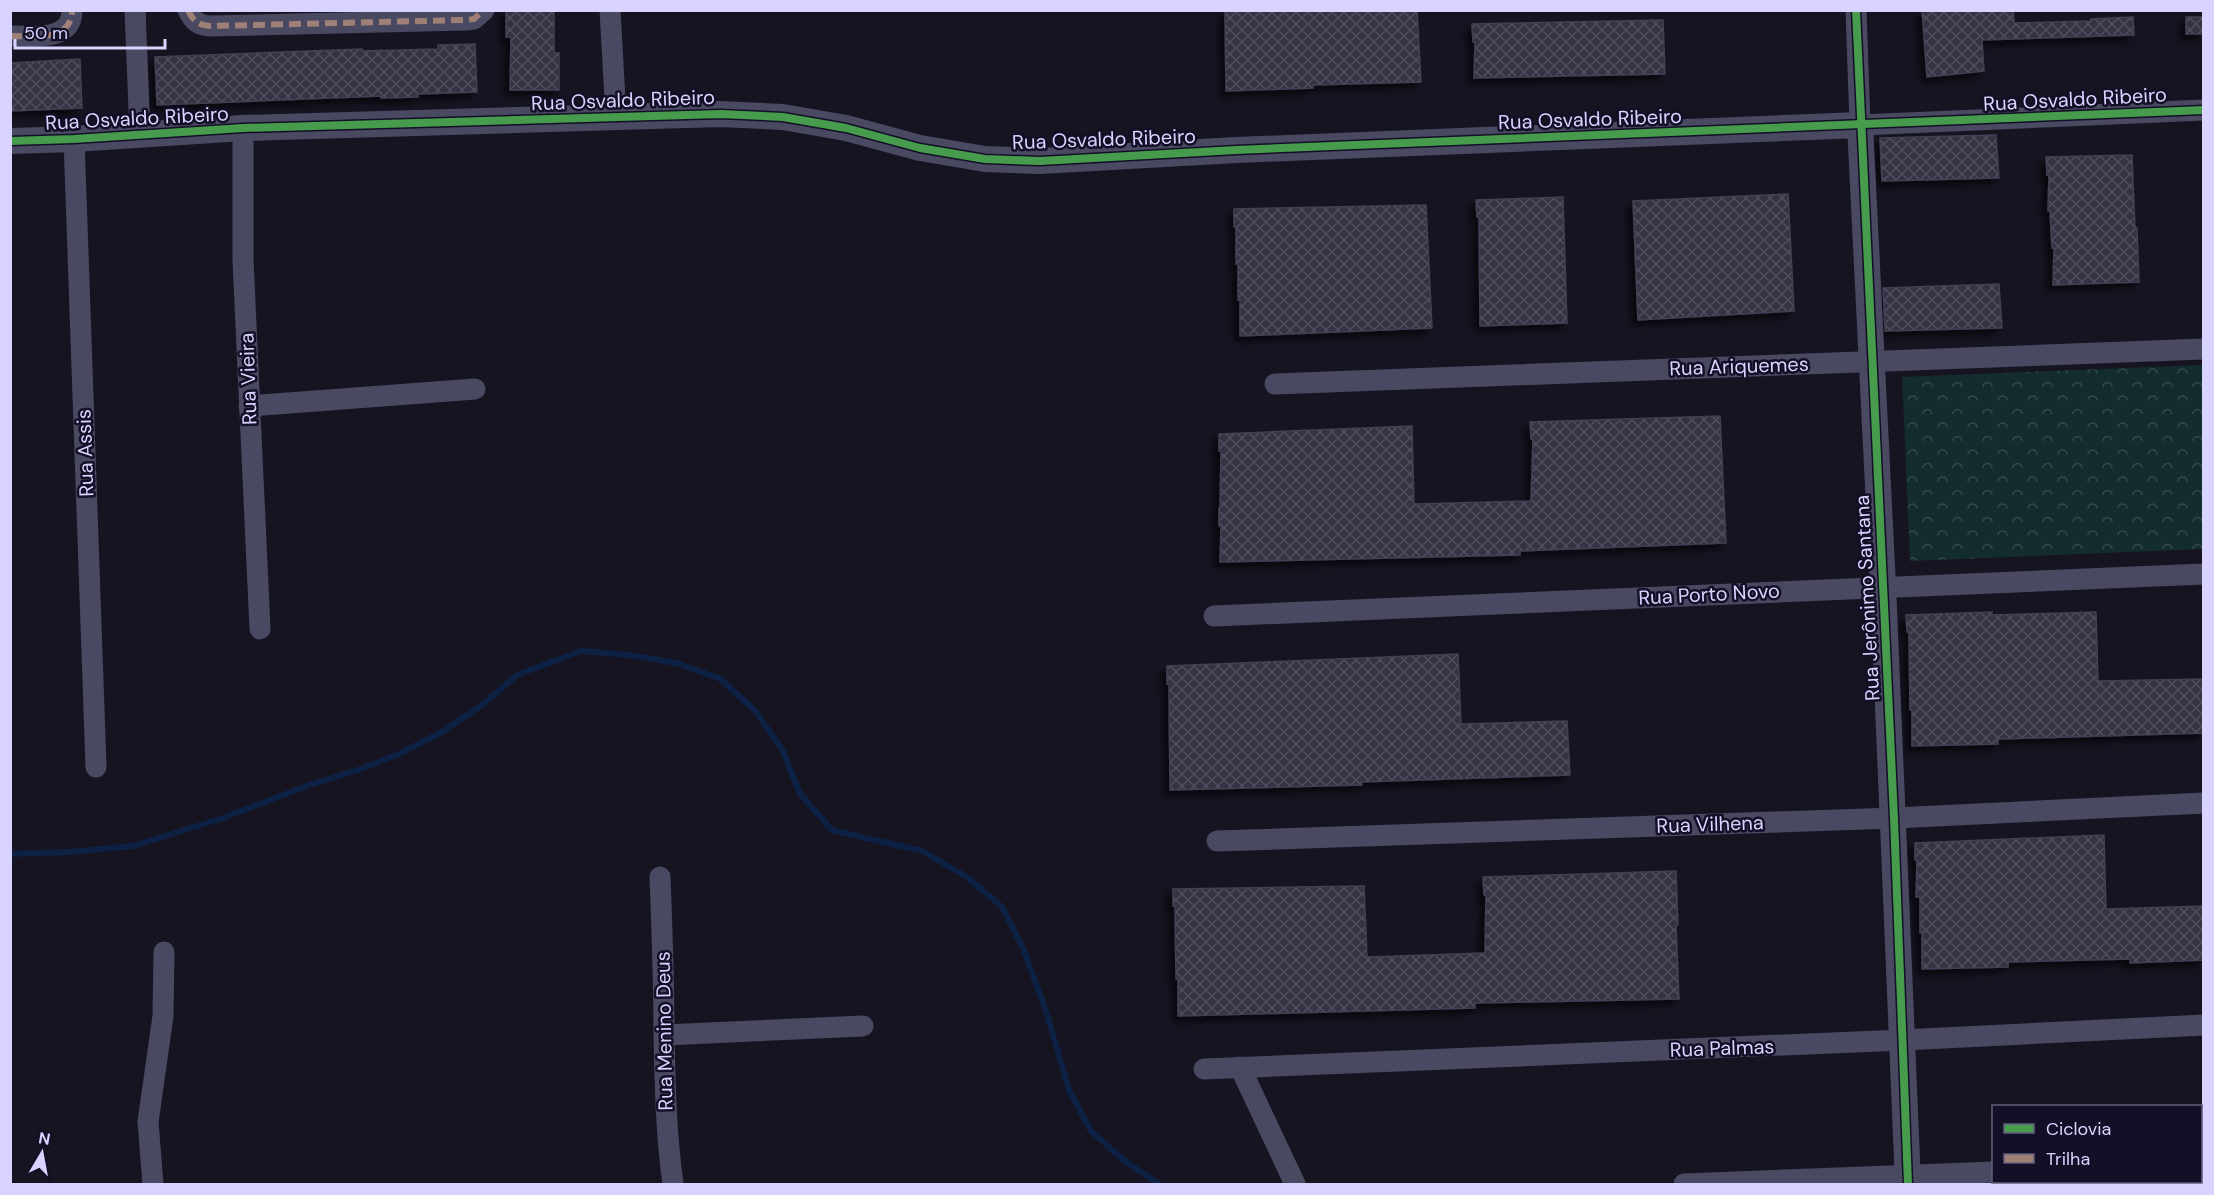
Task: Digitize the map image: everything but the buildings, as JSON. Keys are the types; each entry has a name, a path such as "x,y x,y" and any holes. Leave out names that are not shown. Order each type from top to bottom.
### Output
{"street":[{"path":"10,36 58,34 69,25 72,10"},
{"path":"135,10 140,134"},
{"path":"188,10 193,20 200,26 210,27 466,20 474,19 484,10"},
{"path":"610,10 616,117"},
{"name":"Rua Jerônimo Santana","path":"1856,10 1884,586 1908,1180"},
{"name":"Rua Osvaldo Ribeiro","path":"10,141 243,128 722,114 783,117 846,128 920,148 985,159 1040,161 1236,150 2204,110"},
{"name":"Rua Vieira","path":"243,128 243,260 260,629"},
{"name":"Rua Assis","path":"74,139 96,767"},
{"name":"Rua Ariquemes","path":"1275,384 2204,350"},
{"path":"249,405 475,389"},
{"name":"Rua Porto Novo","path":"1214,616 2204,574"},
{"name":"Rua Vilhena","path":"1217,841 1894,818 2204,803"},
{"name":"Rua Menino Deus","path":"660,877 666,1116 673,1185"},
{"path":"153,1185 148,1122 164,1016 164,952"},
{"name":"Rua Palmas","path":"1204,1070 2204,1025"},
{"path":"664,1035 863,1026"},
{"path":"1240,1068 1295,1185"},
{"path":"1684,1185 1908,1180 1992,1172"}],"green space":[{"path":"2203,365 2203,549 1910,561 1902,377"}],"waterway":[{"path":"10,854 69,852 133,846 223,818 401,753 442,732 482,705 517,675 581,651 629,655 676,663 721,679 756,712 783,751 800,794 832,830 922,851 967,877 1002,907 1023,948 1046,1011 1069,1090 1091,1131 1126,1162 1159,1184"}],"marked path":[{"path":"10,36 40,36 58,32 66,28 72,10"},
{"path":"188,10 196,22 210,26 466,20 474,19 484,10"}],"cycle path":[{"path":"1856,10 1894,818 1908,1184"},
{"path":"10,141 243,128 721,114 783,117 846,128 920,148 985,159 1040,161 1236,150 2204,110"}]}
